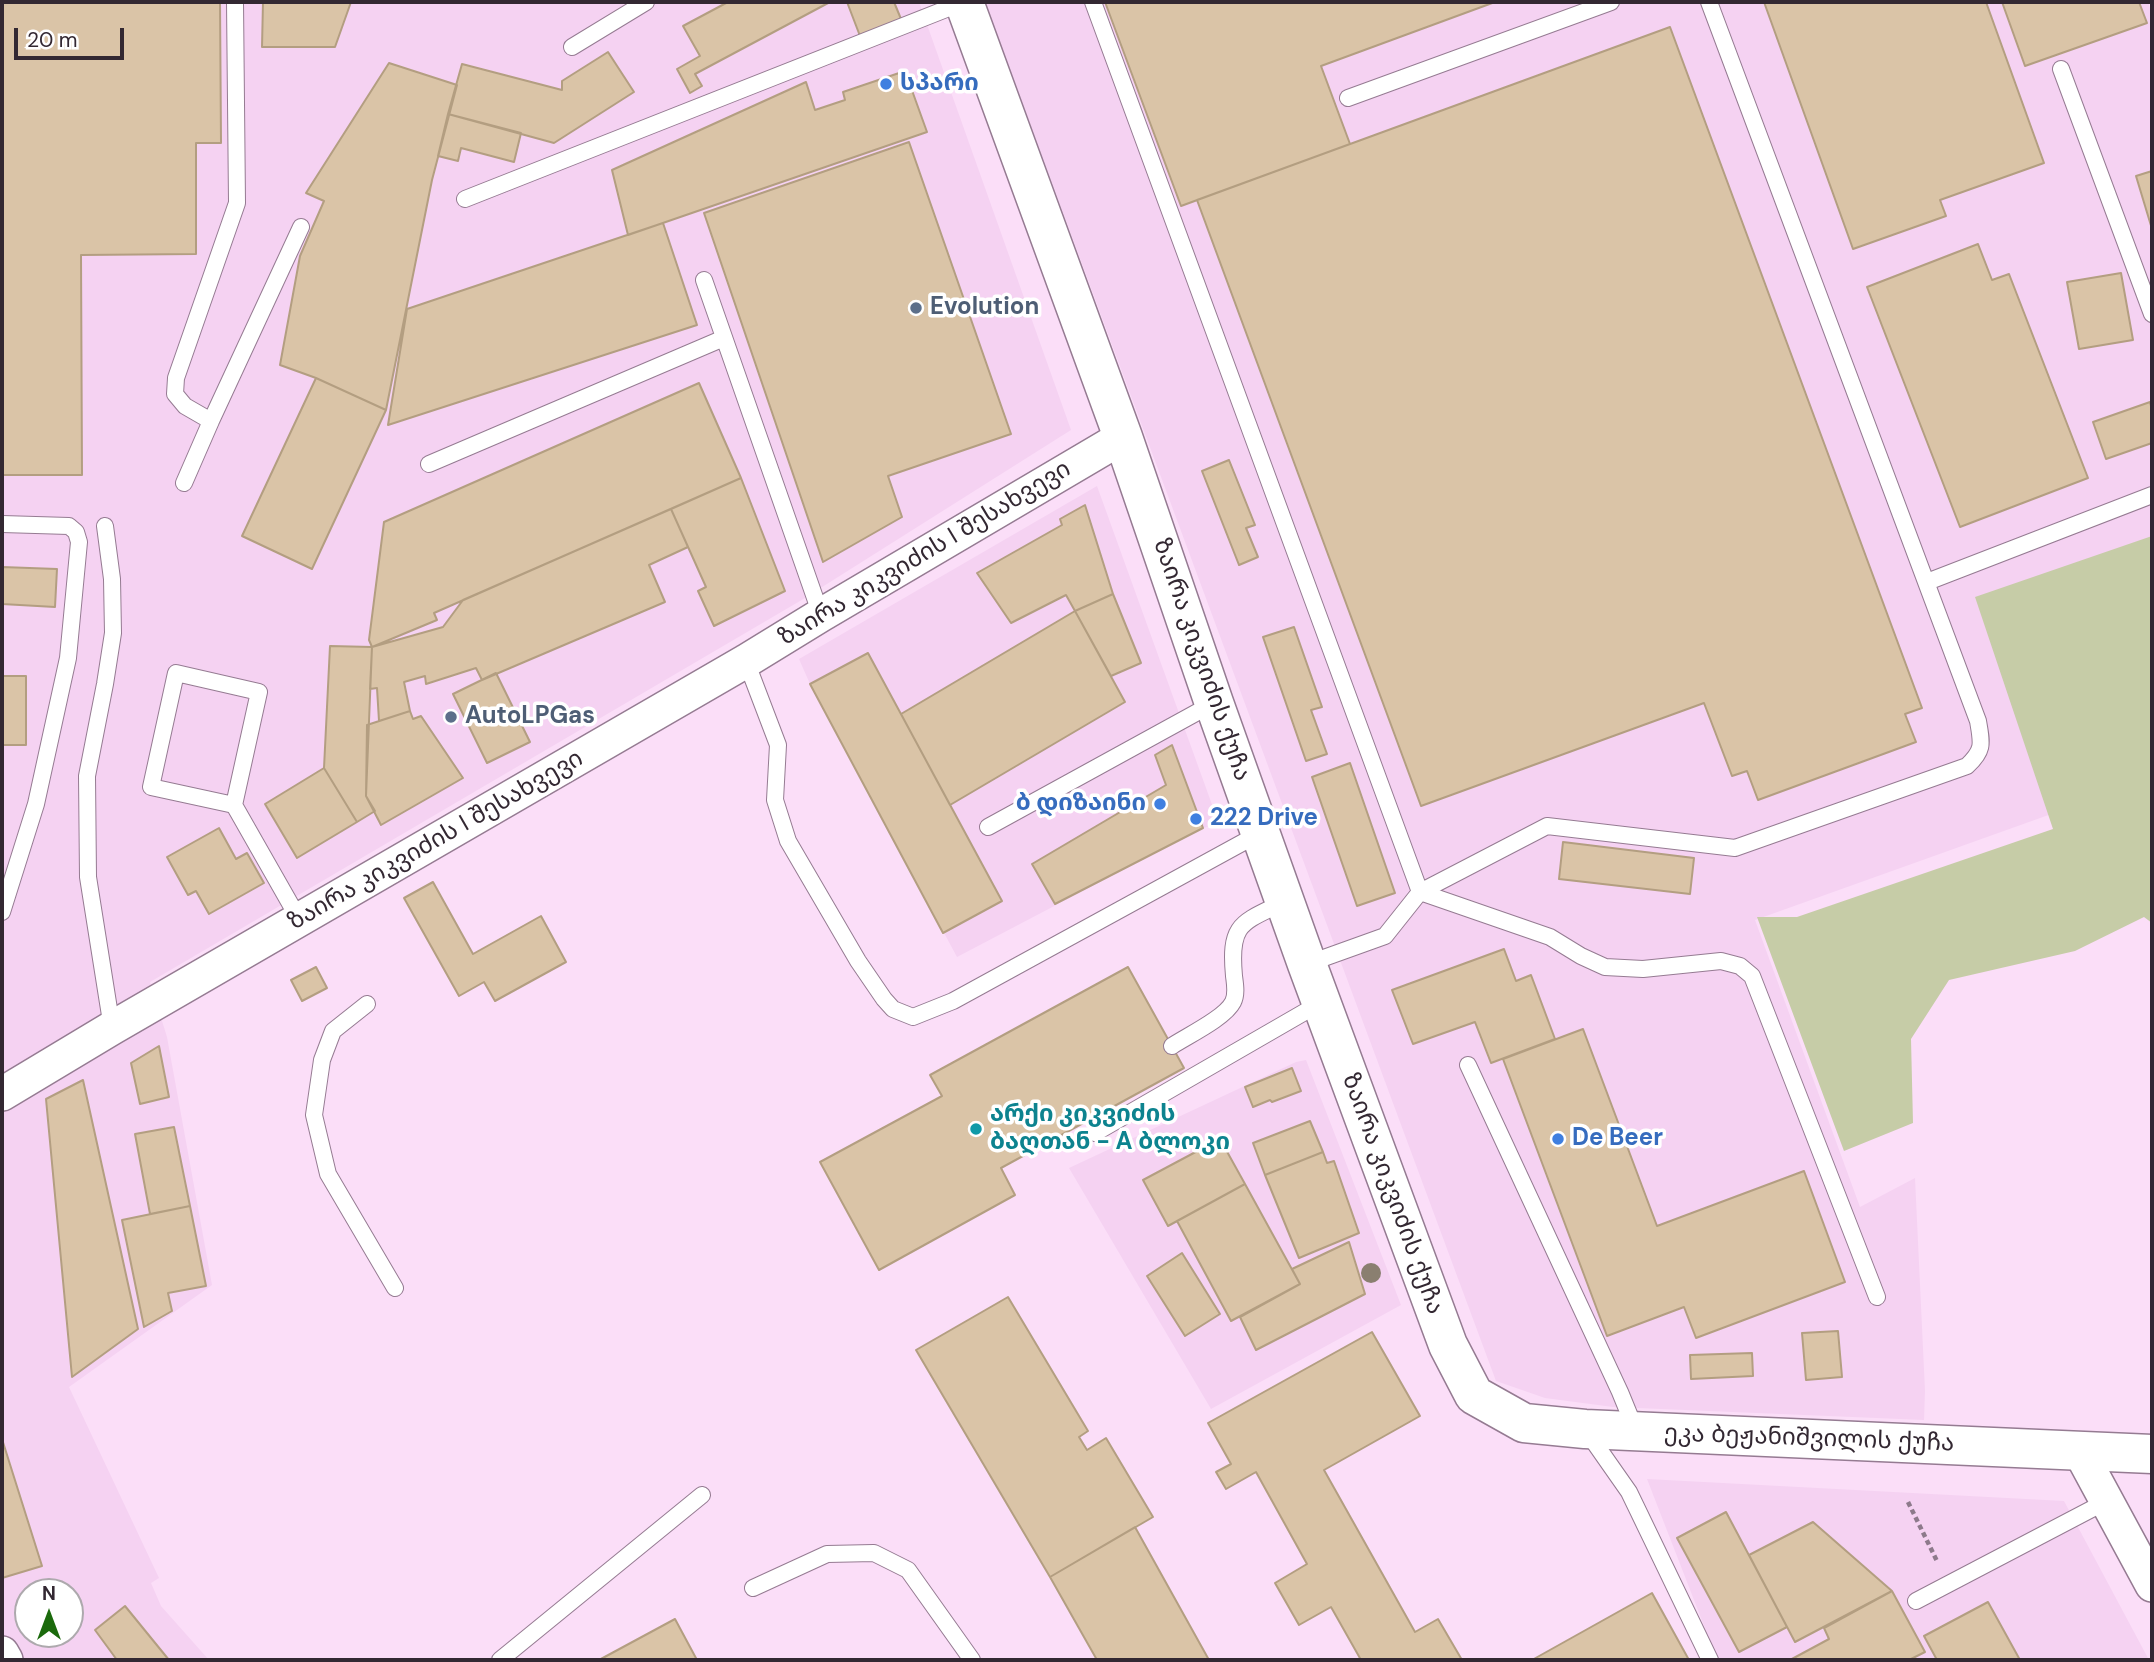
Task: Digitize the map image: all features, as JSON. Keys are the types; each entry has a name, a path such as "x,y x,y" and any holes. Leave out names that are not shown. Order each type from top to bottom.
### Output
{"street":[{"name":"ზაირა კიკვიძის ქუჩა","path":"964,2 1123,437 1307,964 1448,1345 1474,1395"},
{"name":"ზაირა კიკვიძის I შესახვევი","path":"3,1090 746,662 1123,437"},
{"name":"ეკა ბეჟანიშვილის ქუჩა","path":"1474,1395 1524,1423 1585,1429 2152,1454"},
{"path":"2078,1450 2152,1585"},
{"path":"2,1653 6,1660"}],"lane":[{"path":"211,421 185,406 175,394 176,378 237,203 235,2"},
{"path":"572,47 646,2"},
{"path":"465,199 964,2"},
{"path":"1093,2 1420,892"},
{"path":"1348,98 1611,2"},
{"path":"1307,964 1385,936 1420,892 1546,826 1735,848 1967,766 1979,755 1982,741 1978,721 1709,2"},
{"path":"2060,69 2152,314"},
{"path":"184,483 301,227"},
{"path":"704,280 821,615"},
{"path":"429,464 723,338"},
{"path":"1927,582 2152,495"},
{"path":"2,524 69,526 76,532 79,542 68,658 36,804 2,912"},
{"path":"105,526 112,579 113,633 87,776 88,877 112,1028"},
{"path":"746,662 778,745 775,800 788,841 858,961 884,999 892,1009 913,1017 953,1001 1262,832"},
{"path":"234,804 151,787 176,673 259,692 234,804 300,921"},
{"path":"988,827 1214,703"},
{"path":"1420,892 1550,936 1581,956 1605,967 1643,969 1698,961 1721,961 1741,966 1752,976 1877,1297"},
{"path":"1171,1046 1228,1010 1235,999 1231,951 1237,931 1249,920 1286,901"},
{"path":"1095,1133 1322,1003"},
{"path":"367,1004 333,1031 322,1060 314,1115 328,1174 395,1288"},
{"path":"1468,1065 1615,1380 1636,1432"},
{"path":"1585,1429 1629,1492 1710,1660"},
{"path":"499,1660 702,1495"},
{"path":"1916,1601 2107,1501"},
{"path":"753,1588 827,1554 874,1553 908,1570 972,1660"}],"path":[{"path":"1908,1502 1949,1583"}],"shaded area":[{"path":"2,2 919,2 1071,430 800,601 150,982 167,1037 212,1285 69,1387 159,1578 151,1583 161,1606 209,1660 2,1660"},
{"path":"985,2 2148,2 2152,14 2152,778 1755,920 1860,1207 1915,1178 1924,1420 1613,1407 1545,1398 1496,1381"},
{"path":"1097,486 1219,824 1203,828 957,957 799,659"},
{"path":"1306,1060 1401,1305 1211,1409 1069,1168 1296,1062"},
{"path":"1647,1479 2064,1501 2149,1660 1713,1660 1715,1654"}],"green space":[{"path":"2152,536 2152,923 2144,917 2075,951 1949,980 1911,1039 1913,1123 1844,1151 1757,917 1797,917 2053,829 1975,597"}],"building":[{"path":"2,2 220,2 221,143 196,143 196,254 81,255 82,475 2,475"},
{"path":"263,2 351,2 335,47 262,47"},
{"path":"728,2 830,2 695,74 702,86 690,93 677,69 700,56 683,26"},
{"path":"847,2 894,2 901,19 860,36"},
{"path":"1105,2 1495,2 1321,66 1350,144 1181,206"},
{"path":"1764,2 1986,2 2044,163 1940,200 1946,216 1853,249"},
{"path":"2002,2 2139,2 2147,23 2025,66"},
{"path":"1670,27 1922,708 1905,714 1916,742 1758,800 1747,771 1732,776 1704,703 1421,806 1197,200"},
{"path":"608,52 634,92 554,143 448,114 462,64 562,90 562,81"},
{"path":"389,63 457,85 432,180 386,410 316,378 280,365 300,256 324,201 306,193"},
{"path":"905,71 927,132 628,235 612,170 806,82 815,110 845,100 843,92"},
{"path":"448,114 521,133 514,162 461,148 458,161 438,156"},
{"path":"909,142 1011,434 888,476 902,517 823,562 704,213"},
{"path":"2152,171 2152,229 2136,176"},
{"path":"663,223 697,325 388,425 407,309"},
{"path":"1978,244 1992,280 2009,274 2088,478 1960,527 1867,287"},
{"path":"2121,273 2133,340 2079,349 2067,282"},
{"path":"316,378 386,410 312,569 242,536"},
{"path":"699,383 741,478 434,613 437,620 372,647 369,640 384,522"},
{"path":"2150,402 2152,443 2106,459 2093,422"},
{"path":"1229,460 1255,525 1246,528 1258,557 1239,565 1202,471"},
{"path":"741,478 785,591 714,626 698,591 706,587 671,509"},
{"path":"1085,505 1113,594 1075,611 1066,595 1011,623 977,573 1062,525 1060,519"},
{"path":"671,509 688,547 649,565 665,602 482,680 476,668 426,684 425,676 404,682 410,711 379,721 377,688 370,689 372,647 443,627 463,600"},
{"path":"2,567 57,569 55,607 2,604"},
{"path":"1113,594 1141,663 1111,676 1075,611"},
{"path":"1075,611 1125,702 950,805 901,714"},
{"path":"1294,627 1322,707 1311,710 1327,754 1306,761 1263,637"},
{"path":"330,646 372,647 366,796 375,811 357,822 324,768"},
{"path":"868,653 1002,901 943,933 810,684"},
{"path":"496,673 530,742 487,763 453,694"},
{"path":"2,676 26,676 26,745 2,745"},
{"path":"410,711 413,719 421,716 463,778 381,825 366,796 367,725"},
{"path":"1172,745 1203,828 1055,904 1032,864 1166,785 1155,755"},
{"path":"1350,763 1395,893 1357,906 1312,777"},
{"path":"324,768 357,822 297,858 265,804"},
{"path":"219,828 236,859 247,853 264,883 209,914 196,891 188,895 167,857"},
{"path":"1563,842 1694,858 1690,894 1559,879"},
{"path":"433,882 473,954 541,916 566,962 495,1001 484,982 459,996 404,898"},
{"path":"1504,949 1516,981 1531,975 1555,1039 1491,1063 1475,1022 1413,1044 1392,990"},
{"path":"316,967 327,988 302,1001 291,980"},
{"name":"არქი კიკვიძის ბაღთან - A ბლოკი","path":"1128,967 1184,1068 1001,1168 1015,1195 879,1270 820,1162 942,1096 930,1075"},
{"path":"1583,1029 1657,1226 1804,1171 1845,1282 1696,1338 1684,1307 1607,1336 1503,1059"},
{"path":"159,1046 169,1097 140,1104 131,1063"},
{"path":"1292,1068 1301,1091 1253,1107 1245,1087"},
{"path":"83,1080 138,1329 72,1377 46,1099"},
{"path":"1310,1121 1323,1152 1265,1175 1253,1143"},
{"path":"174,1127 190,1206 150,1214 135,1134"},
{"path":"1220,1139 1245,1184 1168,1226 1143,1180"},
{"path":"1323,1152 1327,1163 1334,1161 1359,1233 1299,1258 1265,1175"},
{"path":"1245,1184 1300,1284 1231,1321 1177,1221"},
{"path":"190,1206 206,1286 168,1293 172,1311 144,1327 122,1220"},
{"path":"1349,1242 1365,1294 1256,1350 1240,1317 1300,1284 1292,1269"},
{"path":"1182,1253 1220,1314 1185,1336 1147,1276"},
{"path":"1008,1297 1088,1431 1079,1437 1087,1450 1106,1438 1153,1517 1050,1577 916,1350"},
{"path":"1838,1331 1842,1377 1806,1380 1802,1333"},
{"path":"1372,1332 1420,1416 1324,1470 1415,1632 1438,1619 1462,1660 1361,1660 1331,1607 1299,1625 1275,1583 1307,1564 1256,1472 1226,1489 1216,1472 1231,1464 1208,1423"},
{"path":"1752,1353 1753,1376 1691,1379 1690,1355"},
{"path":"2,1439 42,1566 2,1578"},
{"path":"1726,1512 1787,1627 1739,1652 1677,1538"},
{"path":"1813,1522 1892,1591 1795,1642 1749,1555"},
{"path":"1135,1527 1209,1660 1097,1660 1050,1577"},
{"path":"1892,1591 1925,1652 1909,1660 1790,1660 1829,1639 1824,1628"},
{"path":"1652,1593 1689,1660 1532,1660"},
{"path":"1988,1602 2020,1660 1937,1660 1924,1636"},
{"path":"125,1606 169,1660 117,1660 95,1630"},
{"path":"675,1619 697,1660 599,1660"}],"place":[{"name":"სპარი","path":"886,84"},
{"name":"Evolution","path":"916,308"},
{"name":"AutoLPGas","path":"451,717"},
{"name":"ბ დიზაინი","path":"1160,804"},
{"name":"222 Drive","path":"1196,819"},
{"name":"არქი კიკვიძის ბაღთან - A ბლოკი","path":"976,1129"},
{"name":"De Beer","path":"1558,1139"}]}
